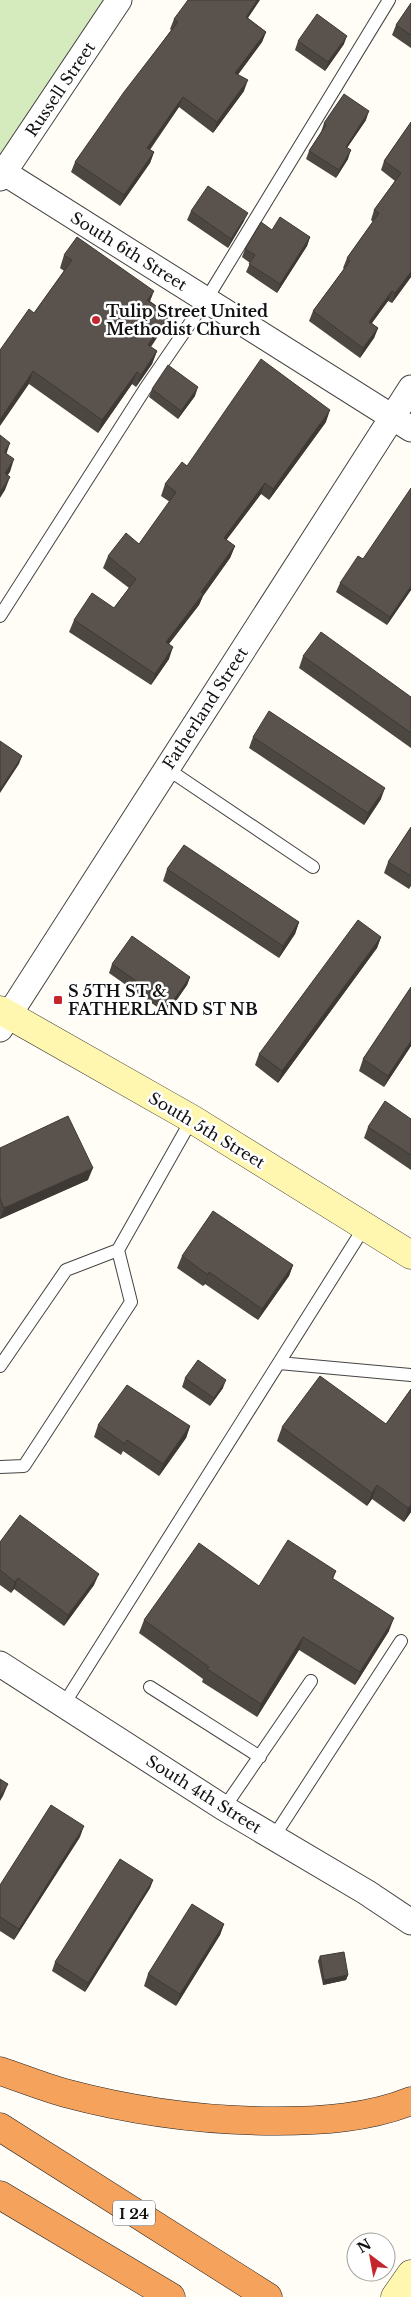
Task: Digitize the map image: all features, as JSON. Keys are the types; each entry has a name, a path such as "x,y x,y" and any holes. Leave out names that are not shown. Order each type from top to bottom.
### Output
{"highway":[{"path":"0,2071 64,2093 146,2112 222,2121 313,2121 390,2110 411,2101"},
{"name":"I 24","path":"0,2127 268,2297"},
{"path":"0,2195 171,2297"}],"main road":[{"name":"South 5th Street","path":"3,1018 192,1120 411,1256"},
{"path":"396,2297 411,2274"}],"street":[{"name":"Russell Street","path":"1,173 119,0"},
{"name":"South 6th Street","path":"1,173 402,423"},
{"name":"Fatherland Street","path":"3,1018 166,768 402,423 411,388"},
{"name":"South 4th Street","path":"0,1664 224,1808 366,1892 411,1922"}],"lane":[{"path":"0,616 145,389 206,300 389,0"},
{"path":"166,768 313,867"},
{"path":"0,1366 66,1270 118,1250 192,1120"},
{"path":"64,1704 365,1226"},
{"path":"0,1467 24,1466 131,1302 118,1250"},
{"path":"279,1363 411,1375"},
{"path":"273,1838 401,1640"},
{"path":"224,1808 311,1681"},
{"path":"150,1687 260,1757"}],"green space":[{"path":"0,0 116,0 0,169"}],"building":[{"path":"188,0 257,0 246,17 266,32 235,73 248,80 217,122 183,97 147,148 154,152 124,195 75,162 124,92 178,22 174,19"},
{"path":"411,3 411,35 396,25"},
{"path":"317,14 347,36 328,62 298,41"},
{"path":"344,94 369,111 346,147 351,150 339,170 309,151 326,125 324,123"},
{"path":"411,122 411,272 395,293 392,291 369,322 378,328 363,348 313,311 350,261 347,258 379,213 374,210 401,173 384,161"},
{"path":"208,186 248,213 231,239 191,211"},
{"path":"280,217 310,237 280,284 249,264 255,255 245,249 261,222 272,230"},
{"path":"77,237 154,291 147,300 169,315 148,345 157,351 141,375 137,372 102,420 33,371 0,419 0,350 29,309 34,313 72,260 64,255"},
{"path":"261,359 330,410 273,489 265,483 224,538 235,546 201,592 203,594 166,642 173,647 155,674 74,620 92,593 114,608 136,579 108,556 126,533 139,544 176,492 165,484 182,462 187,466"},
{"path":"168,365 198,387 181,411 152,389"},
{"path":"0,435 10,443 4,452 14,459 5,473 10,477 0,492"},
{"path":"411,488 411,586 390,617 340,583 358,556 363,559"},
{"path":"321,632 411,697 411,733 303,656"},
{"path":"269,711 385,788 368,813 253,737"},
{"path":"0,741 22,756 0,789"},
{"path":"411,827 411,876 388,862"},
{"path":"184,845 299,922 283,946 167,869"},
{"path":"358,920 381,937 282,1071 259,1054"},
{"path":"132,936 190,977 170,1005 112,964"},
{"path":"411,987 411,1041 388,1076 363,1059"},
{"path":"385,1101 411,1119 411,1155 368,1127"},
{"path":"68,1116 93,1168 4,1208 0,1198 0,1148"},
{"path":"213,1211 293,1265 262,1309 209,1272 208,1275 182,1256"},
{"path":"198,1360 226,1380 214,1398 185,1378"},
{"path":"320,1376 386,1424 411,1389 411,1505 408,1508 377,1485 372,1493 282,1427"},
{"path":"127,1385 190,1426 163,1464 127,1440 125,1444 98,1425"},
{"path":"20,1515 99,1574 68,1615 18,1578 15,1582 0,1570 0,1542"},
{"path":"288,1540 336,1571 332,1578 394,1618 360,1672 303,1637 261,1704 207,1669 209,1667 144,1620 199,1543 259,1586"},
{"path":"0,1779 8,1784 0,1796"},
{"path":"51,1805 84,1826 19,1929 0,1917 0,1885"},
{"path":"120,1859 153,1880 88,1983 55,1962"},
{"path":"192,1904 224,1924 180,1994 148,1974"},
{"path":"344,1952 348,1975 324,1980 320,1956"}],"place":[{"name":"Tulip Street United Methodist Church","path":"96,320"},
{"name":"S 5TH ST & FATHERLAND ST NB","path":"58,1000"}]}
